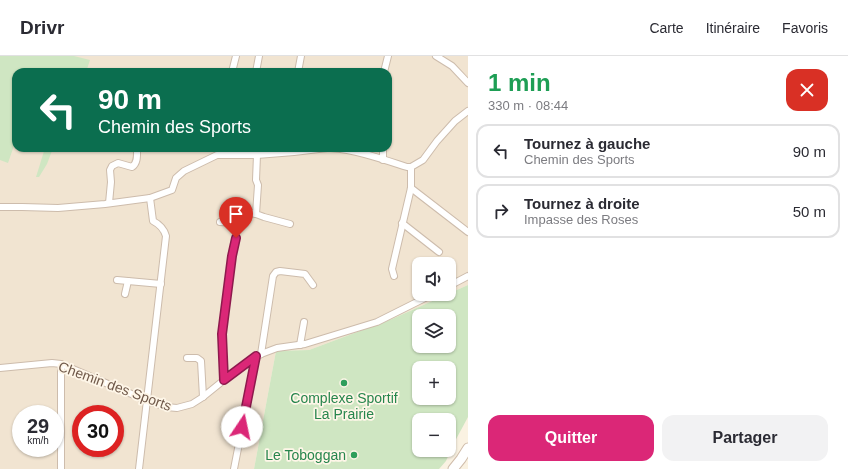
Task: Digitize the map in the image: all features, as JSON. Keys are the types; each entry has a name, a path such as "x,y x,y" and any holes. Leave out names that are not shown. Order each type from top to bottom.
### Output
{"main road":[{"path":"454,469 468,448"}],"street":[{"path":"233,68 236,56"},
{"path":"257,68 259,56"},
{"path":"299,68 301,56"},
{"path":"385,68 388,56"},
{"path":"436,56 452,66 468,83"},
{"path":"353,152 411,167 423,160 437,141 468,111"},
{"path":"109,203 111,182 110,170 112,166 118,163 132,167 135,166 137,152"},
{"path":"0,207 22,206 58,208 150,198 172,190 176,178 184,171 217,155 257,156 294,152"},
{"path":"383,152 384,160"},
{"path":"256,214 258,185 256,180 257,156"},
{"path":"394,276 392,269 410,188 411,167"},
{"path":"410,188 468,232"},
{"path":"139,469 166,236 165,232 160,226 153,221 150,198"},
{"path":"220,222 237,223 242,212 256,214 290,224"},
{"path":"402,223 439,252"},
{"path":"224,380 222,334 232,256 236,238"},
{"path":"234,469 273,276 276,272 280,271 305,274 313,286"},
{"path":"456,282 468,276"},
{"path":"117,280 161,284"},
{"path":"125,294 128,281"},
{"name":"Chemin des Sports","path":"0,368 52,363 61,364 148,401 166,407 177,408 192,404 203,397 258,355 277,348 300,345 377,322 419,301"},
{"path":"300,345 304,322"},
{"path":"186,358 197,358 201,361 203,397"},
{"path":"61,364 61,469"}],"shaded area":[{"path":"0,56 468,56 468,285 456,291 456,257 412,257 412,301 432,301 392,319 309,350 276,351 254,469 0,469"}],"green space":[{"path":"0,56 74,56 90,60 87,68 12,68 12,152 8,163 0,160"},
{"path":"44,152 52,152 47,164 39,177 36,177"},
{"name":"Complexe Sportif La Prairie","path":"468,285 468,417 456,439 456,413 412,413 412,457 448,457 446,461 439,469 254,469 276,351 309,350 412,310 412,353 456,353 456,309 414,309 432,301 456,301 456,290"}],"place":[{"name":"Complexe Sportif La Prairie","path":"344,383"},
{"name":"Le Toboggan","path":"354,455"}],"route":[{"path":"236,238 232,256 222,334 224,380 256,356 242,427"}]}
